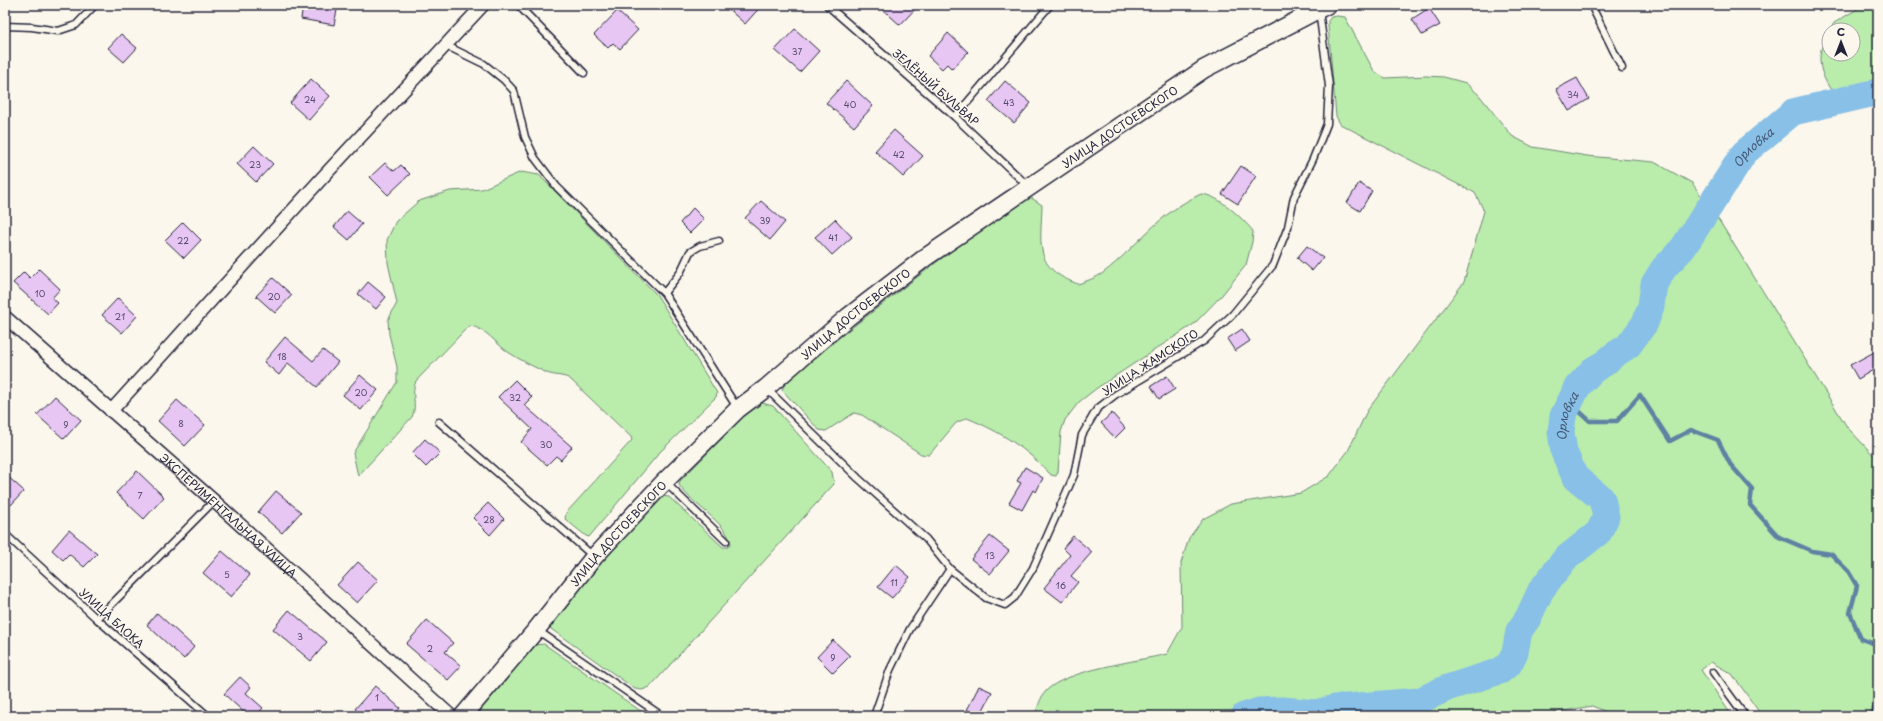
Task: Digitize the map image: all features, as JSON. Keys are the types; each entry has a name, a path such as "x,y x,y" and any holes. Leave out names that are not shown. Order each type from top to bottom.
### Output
{"main road":[{"name":"УЛИЦА ДОСТОЕВСКОГО","path":"463,716 536,630 594,557 664,482 738,409 766,388 848,316 926,257 1028,186 1204,69 1321,6"}],"street":[{"path":"110,412 483,5"},
{"name":"ЭКСПЕРИМЕНТАЛЬНАЯ УЛИЦА","path":"5,317 110,412 214,501 451,716"}],"lane":[{"path":"5,26 32,27 58,31 76,25 95,5"},
{"path":"518,5 584,73"},
{"name":"ЗЕЛЁНЫЙ БУЛЬВАР","path":"827,5 955,117 1028,186"},
{"path":"955,117 1050,5"},
{"path":"1591,5 1622,68"},
{"name":"УЛИЦА ЖАМСКОГО","path":"950,569 986,598 1005,605 1015,597 1033,568 1074,475 1082,435 1097,409 1115,395 1204,341 1233,314 1273,265 1288,227 1294,197 1313,159 1327,124 1329,86 1321,6"},
{"path":"446,46 484,64 504,80 514,91 525,137 535,158 557,187 664,293 738,409"},
{"path":"664,293 680,273 690,252 700,246 719,241"},
{"path":"766,388 858,478 926,539 950,569 910,629 890,670 874,716"},
{"path":"439,422 594,557"},
{"path":"664,482 726,541"},
{"path":"97,619 214,501"},
{"name":"УЛИЦА БЛОКА","path":"5,534 97,619 208,716"},
{"path":"536,630 662,716"},
{"path":"1714,672 1745,716"}],"green space":[{"path":"1864,5 1878,5 1878,103 1850,108 1836,97 1824,78 1820,62 1821,51 1821,62 1861,62 1861,22 1836,22"},
{"path":"1331,17 1345,17 1374,71 1385,78 1426,76 1444,77 1466,83 1479,95 1512,136 1533,147 1587,156 1654,162 1692,183 1720,222 1847,427 1878,460 1878,716 1762,716 1732,674 1711,662 1701,670 1732,716 1616,716 1592,706 1553,713 1546,716 1034,716 1044,693 1069,677 1103,667 1167,654 1182,627 1181,563 1189,538 1203,519 1231,504 1301,493 1329,476 1348,451 1367,411 1464,282 1484,211 1475,193 1340,124 1336,116 1328,26 1328,21"},
{"path":"521,172 539,175 657,295 717,393 716,397 660,452 589,537 565,519 566,513 632,440 631,437 570,379 547,373 522,361 476,327 470,326 464,331 416,381 414,386 414,412 412,417 358,476 353,453 397,382 397,367 389,334 388,320 397,303 388,263 387,240 396,221 419,201 450,191 482,189"},
{"path":"1201,194 1215,198 1230,208 1253,231 1252,242 1246,265 1222,295 1194,324 1097,388 1079,402 1065,420 1061,432 1058,472 1056,476 1051,475 1042,465 1002,435 967,418 956,423 929,455 921,454 862,415 854,413 826,431 819,430 782,390 788,377 1004,210 1030,197 1042,205 1041,243 1043,254 1047,263 1053,271 1063,278 1078,284 1103,273 1160,220 1186,202"},
{"path":"762,403 773,406 832,472 834,484 650,687 642,690 635,689 551,629 550,623 552,616 657,499 662,496 669,497 723,547 728,547 731,543 728,535 722,527 679,485 680,481 751,409"},
{"path":"544,644 648,716 479,716 484,701 534,645"}],"building":[{"path":"303,5 338,5 334,25 301,19"},
{"path":"724,5 762,5 745,24"},
{"path":"878,5 919,5 900,25"},
{"path":"1429,8 1440,25 1422,35 1412,19"},
{"path":"617,11 638,30 620,49 613,43 608,48 594,35"},
{"path":"795,29 819,51 800,72 775,50"},
{"path":"948,33 968,52 952,69 947,64 942,69 928,56"},
{"path":"121,34 137,48 124,62 108,48"},
{"path":"1577,78 1589,99 1569,111 1556,89"},
{"path":"311,79 330,96 309,120 290,103"},
{"path":"846,81 873,106 854,127 826,103"},
{"path":"1005,81 1031,103 1014,123 988,101"},
{"path":"894,130 923,156 903,177 875,151"},
{"path":"254,146 273,164 256,182 237,164"},
{"path":"385,163 394,171 401,165 410,174 388,195 370,177"},
{"path":"1241,166 1256,176 1238,204 1222,194"},
{"path":"1359,183 1372,191 1360,211 1347,203"},
{"path":"761,201 785,222 770,240 745,218"},
{"path":"693,208 704,219 690,233 680,223"},
{"path":"347,211 362,224 349,240 334,227"},
{"path":"835,219 852,237 832,255 815,237"},
{"path":"183,222 201,240 184,258 165,240"},
{"path":"1307,246 1323,258 1312,271 1297,258"},
{"path":"39,269 60,289 52,298 58,303 48,314 13,283 24,272 30,278"},
{"path":"273,278 292,295 275,313 256,296"},
{"path":"368,282 386,297 376,309 358,294"},
{"path":"118,298 137,316 122,333 102,315"},
{"path":"1242,329 1250,341 1235,351 1227,339"},
{"path":"285,337 313,361 323,350 338,362 317,387 288,363 279,375 264,362"},
{"path":"1878,350 1878,367 1858,379 1850,365"},
{"path":"360,375 378,390 361,410 343,395"},
{"path":"1167,376 1175,389 1159,399 1151,386"},
{"path":"515,380 532,397 524,405 572,447 561,460 556,456 547,465 521,442 532,429 498,397"},
{"path":"55,396 81,420 64,439 37,415"},
{"path":"177,400 205,425 185,446 158,421"},
{"path":"1112,413 1125,428 1115,438 1101,423"},
{"path":"425,439 440,453 426,467 412,453"},
{"path":"1025,467 1043,478 1036,492 1033,490 1022,510 1009,503 1021,483 1017,481"},
{"path":"137,471 164,497 144,519 116,493"},
{"path":"5,474 24,491 11,505 5,499"},
{"path":"276,491 301,512 282,533 258,512"},
{"path":"488,503 504,519 490,535 473,518"},
{"path":"69,530 97,554 84,567 69,554 63,560 52,550"},
{"path":"990,536 1009,551 990,574 971,559"},
{"path":"1073,536 1092,552 1071,576 1078,582 1062,602 1044,588 1070,555 1063,548"},
{"path":"222,551 250,575 231,597 203,573"},
{"path":"358,562 378,580 357,603 337,585"},
{"path":"896,565 910,577 892,598 878,587"},
{"path":"289,610 327,642 311,661 273,629"},
{"path":"157,613 194,647 184,659 147,625"},
{"path":"427,620 453,643 445,652 461,666 448,680 406,644"},
{"path":"833,640 850,656 833,673 817,657"},
{"path":"240,677 251,687 246,693 263,708 256,716 248,716 224,694"},
{"path":"375,686 400,708 394,716 363,716 355,709"},
{"path":"979,686 992,692 980,716 967,710"}],"waterway":[{"name":"Орловка","path":"1244,716 1259,711 1282,710 1316,713 1335,708 1419,701 1447,688 1500,671 1509,664 1515,652 1519,631 1528,618 1541,590 1565,559 1599,532 1606,517 1602,499 1575,477 1564,452 1561,432 1563,416 1578,386 1593,370 1628,346 1645,323 1651,306 1654,284 1664,268 1683,248 1744,153 1793,112 1878,92"},
{"path":"1569,402 1590,421 1617,421 1640,395 1670,441 1691,430 1718,440 1730,464 1752,489 1750,505 1779,537 1812,551 1831,554 1848,571 1857,586 1850,613 1861,639 1878,645"},
{"path":"1874,716 1873,712 1878,695"}]}
